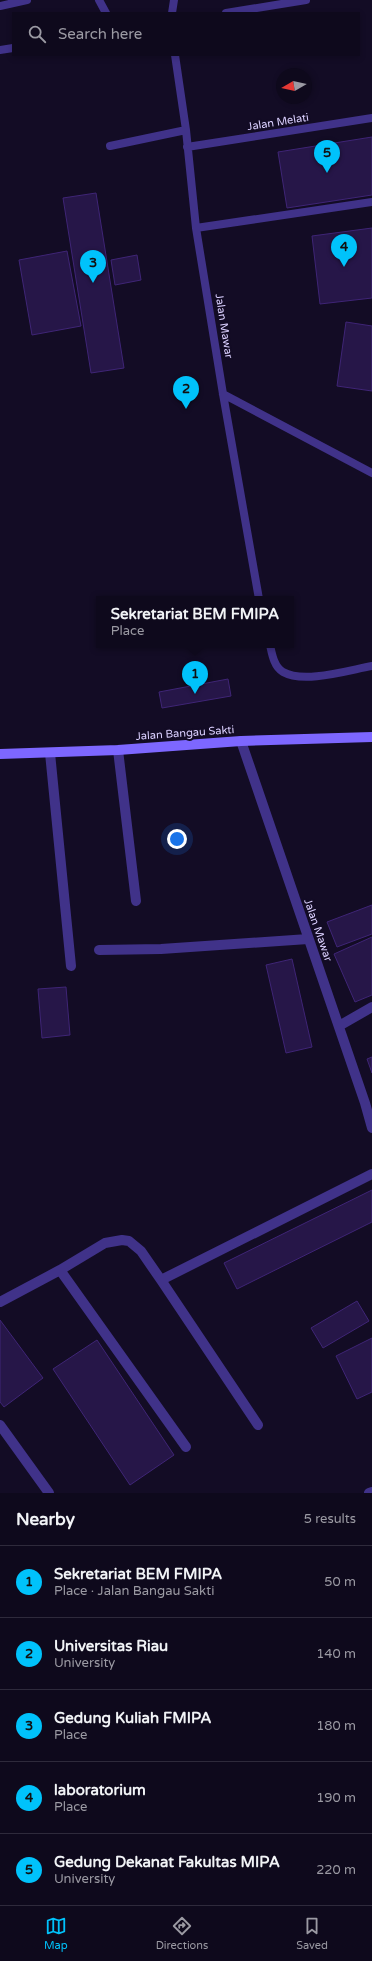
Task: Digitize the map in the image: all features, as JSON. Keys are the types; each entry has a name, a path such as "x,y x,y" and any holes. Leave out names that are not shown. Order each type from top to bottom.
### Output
{"street":[{"name":"Jalan Bangau Sakti","path":"0,754 118,750 241,741 372,737"},
{"name":"Jalan Mawar","path":"241,741 339,1026 372,1128"},
{"path":"118,750 136,901"},
{"path":"50,753 68,916 71,966"},
{"path":"99,950 161,949 308,938"},
{"path":"339,1026 372,1007"},
{"path":"161,1280 372,1174"},
{"path":"0,1302 60,1270 105,1243 122,1240 128,1241 141,1251 258,1425"},
{"path":"60,1270 186,1447"},
{"path":"0,1425 49,1493"}],"lane":[{"path":"0,6 27,0"},
{"path":"99,0 105,12"},
{"path":"172,12 174,0"},
{"path":"232,12 306,0"},
{"path":"0,50 12,48"},
{"name":"Jalan Mawar","path":"175,56 186,130 196,228 258,596"},
{"name":"Jalan Melati","path":"187,147 372,118"},
{"path":"110,146 186,130"},
{"path":"196,228 372,202"},
{"path":"223,394 372,473"},
{"path":"271,648 274,662 283,672 300,677 372,666"}],"building":[{"path":"372,137 372,195 287,208 278,152"},
{"path":"96,193 124,368 91,373 63,198"},
{"path":"372,228 372,298 320,304 312,236"},
{"path":"67,251 81,326 32,335 19,260"},
{"path":"137,255 141,280 115,285 111,260"},
{"path":"346,322 372,326 372,391 337,386"},
{"path":"228,679 231,696 162,708 159,692"},
{"path":"372,905 372,934 337,947 327,922"},
{"path":"372,937 372,995 355,1002 334,954"},
{"path":"292,959 312,1047 286,1053 266,965"},
{"path":"66,987 70,1035 42,1038 38,989"},
{"path":"372,1057 372,1073 367,1059"},
{"path":"372,1190 372,1222 237,1289 224,1263"},
{"path":"357,1301 369,1321 323,1348 311,1328"},
{"path":"0,1320 43,1378 4,1407 0,1402"},
{"path":"372,1338 372,1392 357,1399 336,1356"},
{"path":"97,1340 174,1455 130,1485 53,1369"}],"place":[{"name":"Gedung Dekanat Fakultas MIPA","path":"327,173"},
{"name":"laboratorium","path":"344,267"},
{"name":"Gedung Kuliah FMIPA","path":"93,283"},
{"name":"Universitas Riau","path":"186,409"},
{"name":"Sekretariat BEM FMIPA","path":"195,694"}]}
